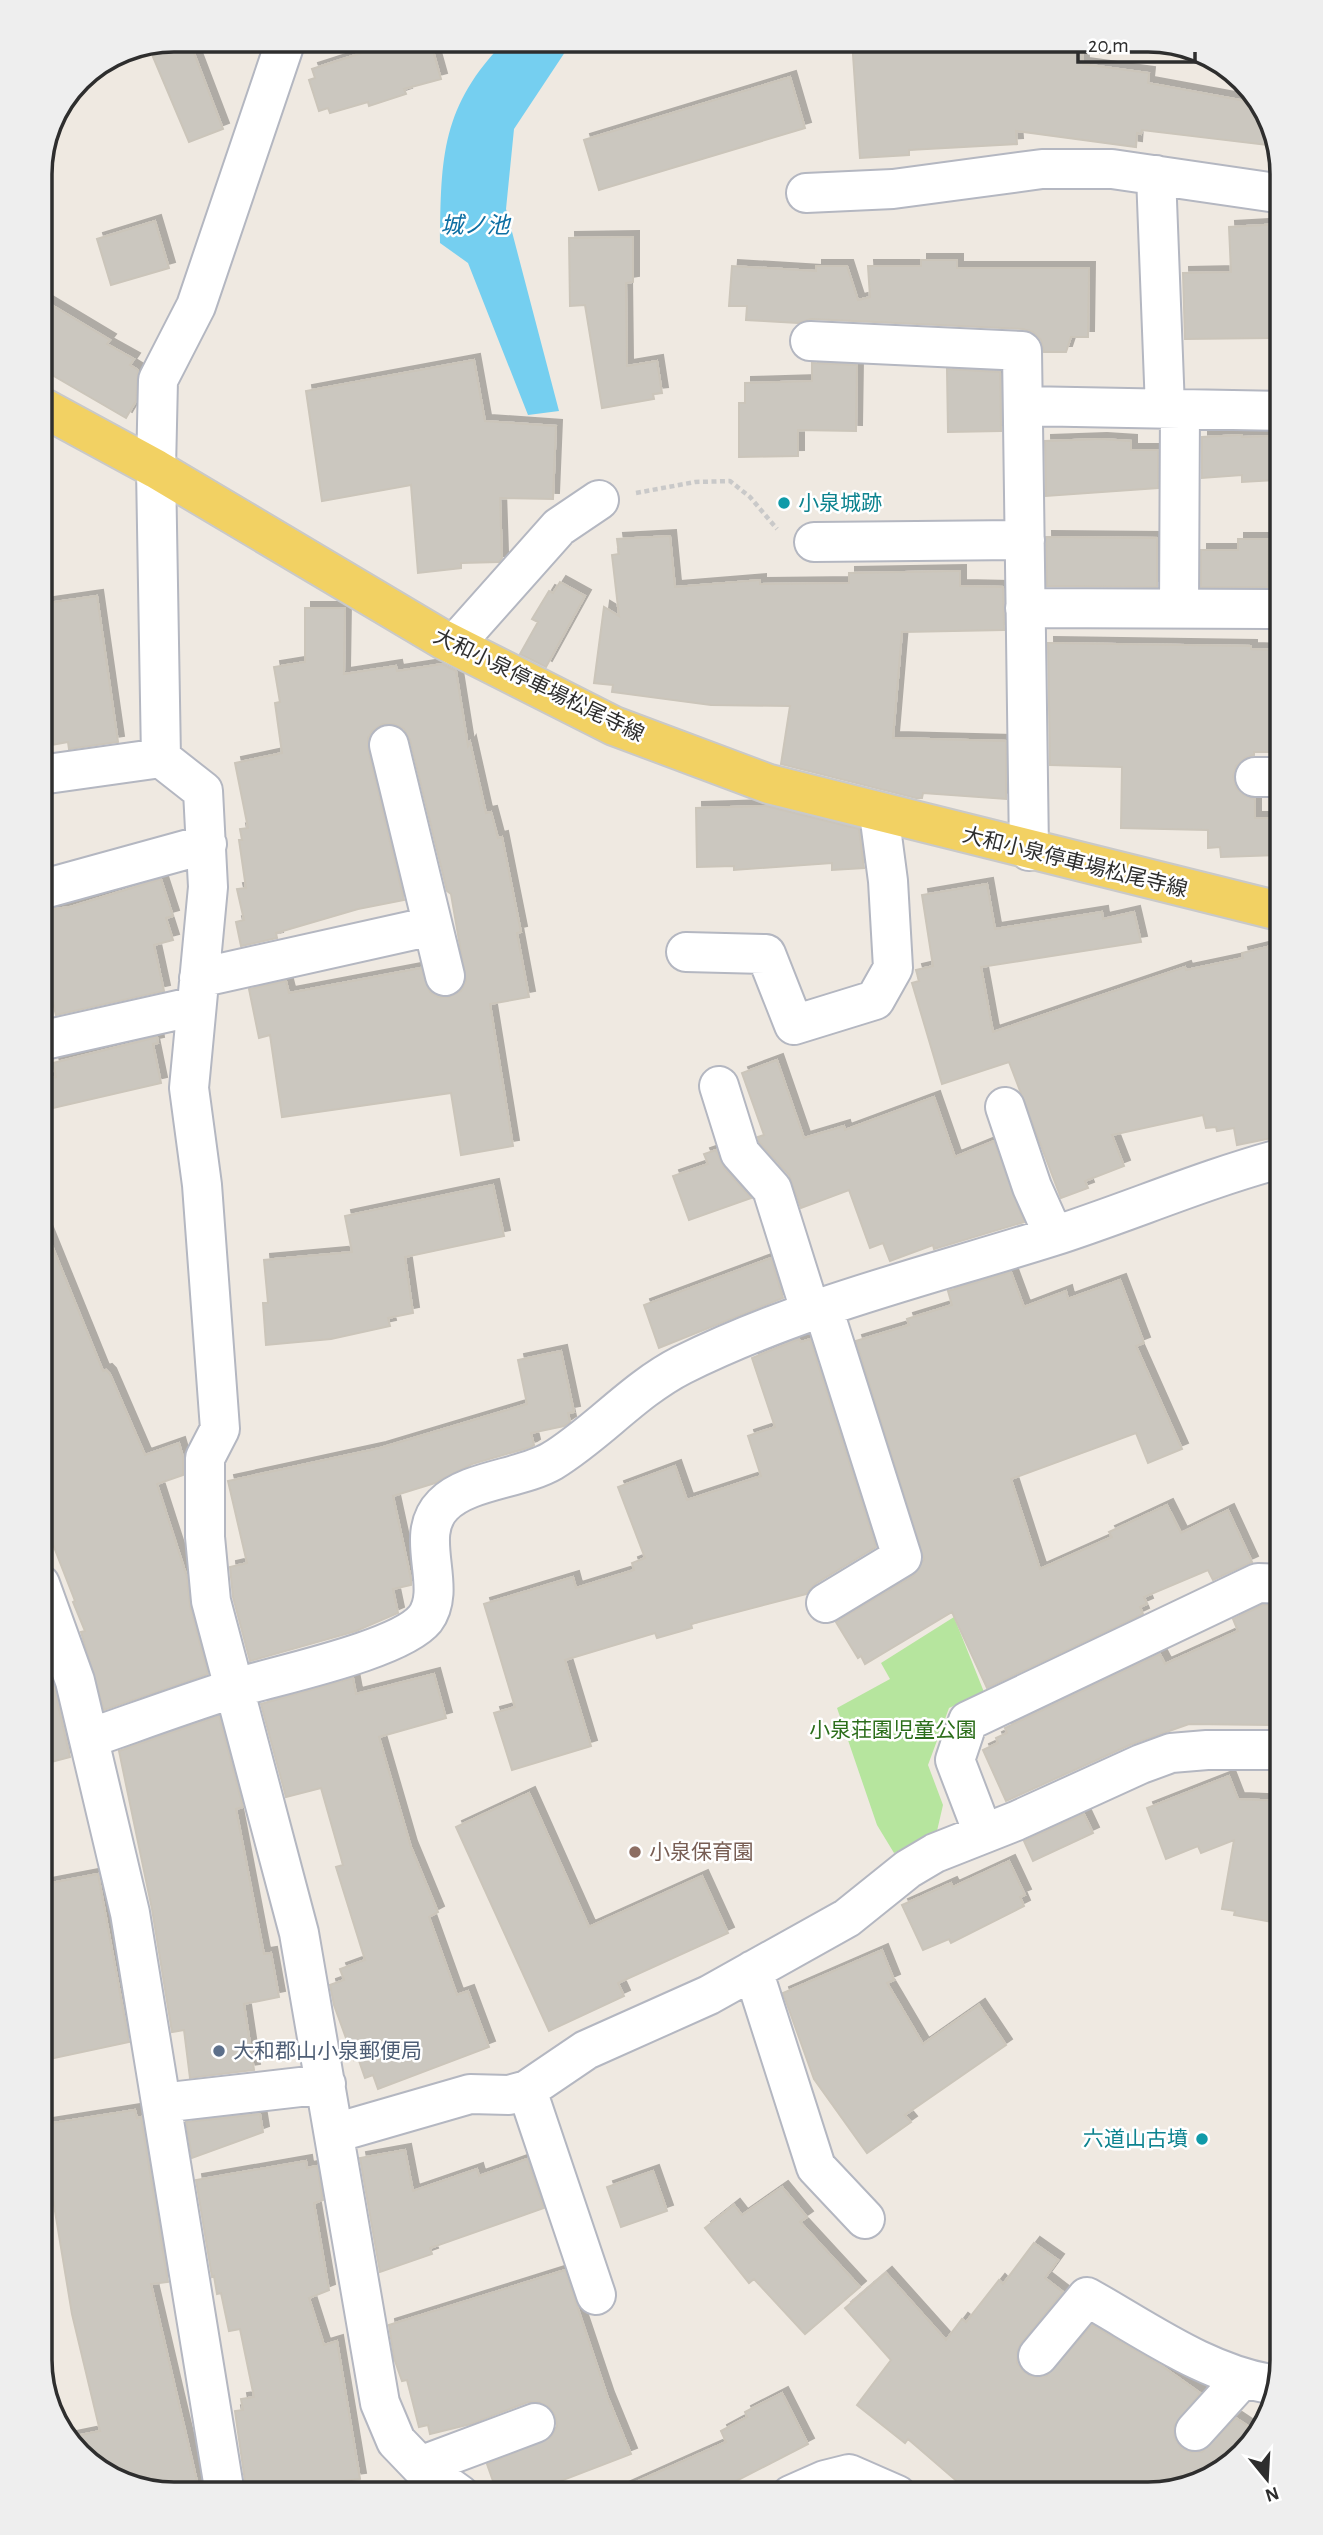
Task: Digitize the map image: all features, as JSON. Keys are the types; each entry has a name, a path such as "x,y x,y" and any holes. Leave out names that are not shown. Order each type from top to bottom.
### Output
{"main road":[{"name":"大和小泉停車場松尾寺線","path":"53,413 156,469 454,645 614,726 769,784 1029,851 1270,909"}],"street":[{"path":"161,758 156,469 158,380 196,306 282,52"},
{"path":"806,193 893,189 1042,169 1112,169 1270,192"},
{"path":"1156,175 1172,409 1180,608"},
{"path":"810,341 1022,351 1029,851"},
{"path":"1023,406 1270,411"},
{"path":"454,645 559,527 599,500"},
{"path":"814,542 1025,540"},
{"path":"1025,608 1270,608"},
{"path":"388,745 445,976"},
{"path":"53,773 161,758 203,791 208,887 189,1088 202,1185 220,1429 205,1458 205,1537 211,1601 232,1689 299,1933 309,2086 335,2133 380,2403 396,2441 420,2466 442,2482"},
{"path":"686,952 766,954 793,1025 874,1000 893,968 888,881 879,813"},
{"path":"53,887 207,844"},
{"path":"53,1037 197,992 432,926"},
{"path":"719,1086 740,1153 772,1189 817,1310 902,1557 826,1603"},
{"path":"1005,1107 1032,1188 1054,1236"},
{"path":"90,1738 232,1689 395,1639 424,1620 434,1599 431,1529 442,1505 469,1490 527,1472 552,1461 643,1389 681,1366 817,1310 1054,1236 1270,1161"},
{"path":"983,1833 955,1760 968,1721 1258,1583 1270,1583"},
{"path":"52,1618 75,1681 130,1913 223,2482"},
{"path":"335,2133 470,2094 509,2095 527,2090 586,2050 709,1995 847,1918 908,1869 935,1853 1171,1753 1270,1750"},
{"path":"753,1970 816,2167 865,2219"},
{"path":"161,2103 309,2086"},
{"path":"527,2090 596,2295"},
{"path":"1038,2356 1087,2297 1204,2363 1259,2381"},
{"path":"1195,2431 1259,2381"},
{"path":"420,2466 535,2423"},
{"path":"820,2482 849,2474 867,2482"}],"path":[{"path":"599,500 695,482 730,481 750,497 772,525 788,538 814,542"}],"green space":[{"name":"小泉荘園児童公園","path":"954,1617 984,1692 949,1708 928,1765 943,1805 937,1831 894,1853 877,1825 837,1708 890,1679 881,1663"}],"water":[{"name":"城ノ池","path":"495,52 565,52 514,129 506,209 559,411 528,415 468,263 440,243 444,158 449,134 468,87"}],"building":[{"path":"194,52 223,129 189,142 152,55"},
{"path":"364,52 433,52 441,79 404,89 406,94 369,106 368,102 330,113 328,108 319,111 309,80 315,78 312,69"},
{"path":"853,53 1082,53 1083,64 1149,73 1148,83 1246,101 1261,128 1266,145 1142,130 1141,134 1137,133 1136,147 1016,131 1017,144 909,150 909,155 860,158"},
{"path":"790,77 805,128 599,190 584,140"},
{"path":"155,221 169,268 111,285 97,239"},
{"path":"1270,225 1270,338 1185,339 1183,273 1231,272 1229,227"},
{"path":"633,237 633,282 626,283 627,366 657,361 662,393 653,394 654,399 602,408 585,305 570,306 569,238"},
{"path":"921,260 957,260 957,268 1089,268 1088,337 1071,337 1066,352 1044,352 1041,340 1033,332 1023,329 811,319 798,323 746,320 747,306 729,306 732,266 816,271 816,266 847,266 858,300 870,297 868,266 921,266"},
{"path":"53,306 110,340 107,344 134,359 130,365 138,370 136,401 126,418 53,376"},
{"path":"474,360 485,421 556,426 553,499 500,498 502,558 499,562 461,563 461,568 418,573 411,485 322,501 306,391"},
{"path":"812,363 857,365 856,431 798,430 798,456 739,457 739,403 745,403 745,383 812,381"},
{"path":"947,369 1000,372 1001,431 948,432"},
{"path":"1270,436 1270,480 1242,482 1242,475 1202,478 1202,437"},
{"path":"1045,441 1131,441 1131,450 1158,450 1158,488 1046,496"},
{"path":"670,536 675,587 760,580 760,584 849,583 849,573 960,571 960,586 1003,587 1004,630 902,632 893,738 1006,741 1006,799 923,793 922,798 916,798 781,764 790,706 711,705 612,692 613,685 594,683 604,607 619,616 612,555 619,554 617,539"},
{"path":"1046,537 1157,538 1157,587 1047,586"},
{"path":"1238,539 1269,539 1268,587 1201,587 1201,550 1238,550"},
{"path":"560,582 585,596 546,667 520,654 538,622 532,619 549,591 553,593"},
{"path":"97,596 118,742 69,749 68,742 53,745 53,602"},
{"path":"305,608 345,608 344,674 396,666 397,671 442,664 456,671 468,746 470,742 486,813 491,812 498,838 502,837 521,932 517,933 529,997 490,1004 513,1146 461,1155 451,1093 282,1117 270,1035 259,1038 249,989 286,981 289,993 421,968 430,992 438,997 449,997 461,991 466,981 451,894 447,891 410,740 404,729 394,724 383,724 373,730 368,738 368,749 404,900 358,909 276,933 277,938 241,946 236,922 244,920 237,889 246,888 239,840 242,840 240,829 248,828 235,763 282,753 275,703 280,702 274,667 305,662"},
{"path":"1048,643 1251,646 1251,649 1270,650 1270,752 1254,752 1254,755 1245,758 1236,766 1233,776 1236,788 1245,796 1255,799 1255,818 1270,818 1270,855 1221,857 1220,847 1208,848 1208,830 1121,828 1122,767 1050,765"},
{"path":"766,806 859,829 864,868 832,870 832,863 734,870 734,866 697,867 696,808"},
{"path":"161,879 173,916 166,918 173,940 154,945 164,991 56,1015 53,1001 53,909 70,907"},
{"path":"987,884 995,929 1102,912 1103,919 1134,912 1141,942 981,967 993,1032 1185,967 1186,970 1243,958 1242,953 1270,946 1270,1138 1237,1145 1234,1128 1217,1131 1216,1127 1206,1128 1203,1115 1112,1135 1124,1166 1085,1181 1088,1188 1061,1198 1009,1062 942,1084 912,983 919,981 916,970 933,966 922,895"},
{"path":"157,1037 158,1043 153,1044 161,1083 53,1108 53,1078 56,1077 53,1063"},
{"path":"777,1060 804,1138 844,1126 845,1130 934,1097 955,1157 994,1141 1024,1222 934,1249 933,1245 890,1261 883,1243 870,1248 849,1190 801,1208 789,1175 759,1142 758,1137 764,1135 742,1073"},
{"path":"716,1150 724,1168 751,1198 689,1220 673,1176 708,1164 704,1154"},
{"path":"493,1185 504,1236 405,1257 413,1313 388,1318 390,1326 331,1339 266,1345 263,1303 268,1303 264,1260 352,1252 345,1216"},
{"path":"53,1247 103,1371 106,1370 110,1374 145,1455 179,1443 183,1457 183,1475 157,1484 187,1577 190,1606 208,1674 104,1710 81,1632 85,1631 73,1602 75,1601 52,1543"},
{"path":"771,1258 783,1298 659,1348 644,1305"},
{"path":"1011,1272 1024,1307 1066,1291 1068,1299 1120,1280 1144,1343 1136,1346 1182,1449 1148,1463 1136,1433 1011,1479 1040,1569 1112,1537 1109,1532 1167,1505 1181,1533 1228,1510 1252,1562 1213,1580 1208,1570 1144,1597 1147,1604 1140,1607 1143,1614 987,1688 952,1612 865,1664 861,1656 858,1658 836,1622 913,1576 924,1559 856,1341 909,1325 907,1319 952,1305 948,1291"},
{"path":"799,1339 801,1342 810,1339 876,1547 815,1584 806,1594 691,1624 692,1628 657,1638 655,1633 565,1660 591,1746 512,1770 494,1713 515,1707 484,1604 573,1577 576,1588 634,1570 632,1563 645,1558 618,1487 675,1466 687,1500 761,1476 748,1436 775,1427 752,1358"},
{"path":"561,1351 574,1412 568,1413 570,1422 564,1426 531,1433 534,1445 531,1447 472,1464 435,1483 393,1496 411,1579 411,1585 393,1589 398,1613 356,1631 250,1661 233,1597 230,1567 247,1563 228,1481 380,1448 527,1404 518,1360"},
{"path":"1263,1605 1270,1605 1270,1725 1189,1724 1132,1744 1006,1801 983,1750 998,1743 996,1738 1007,1733 1005,1728 1160,1654 1165,1664 1238,1631 1233,1619"},
{"path":"434,1674 446,1718 379,1737 411,1847 438,1912 429,1917 457,1995 468,1991 489,2047 378,2089 373,2075 365,2078 358,2058 354,2060 334,2005 330,1985 344,1980 340,1969 365,1960 336,1867 343,1865 321,1788 286,1797 261,1704 353,1678 356,1694"},
{"path":"52,1682 54,1687 70,1757 52,1762"},
{"path":"219,1716 243,1807 236,1809 264,1954 271,1953 279,1997 244,2004 254,2070 190,2078 184,2030 172,2032 152,1909 119,1751"},
{"path":"1229,1776 1238,1799 1270,1800 1270,1922 1234,1915 1235,1911 1222,1909 1234,1840 1201,1853 1198,1846 1166,1859 1147,1808"},
{"path":"529,1793 589,1927 702,1876 728,1933 618,1983 624,1996 549,2031 456,1827"},
{"path":"1084,1814 1093,1833 1033,1861 1024,1841"},
{"path":"1009,1861 1025,1895 1020,1897 1024,1906 951,1943 949,1939 923,1950 902,1905 951,1883 953,1887"},
{"path":"98,1874 129,2042 52,2058 52,1883"},
{"path":"882,1950 894,1980 887,1983 923,2044 979,2005 1006,2045 905,2115 911,2122 867,2153 814,2079 783,1993"},
{"path":"135,2110 137,2118 141,2117 168,2282 151,2284 197,2482 166,2482 135,2476 100,2457 78,2435 100,2431 72,2314 52,2193 52,2123"},
{"path":"260,2114 263,2132 192,2158 186,2122"},
{"path":"405,2150 413,2191 477,2169 479,2176 527,2159 544,2208 430,2248 432,2254 380,2272 360,2158"},
{"path":"306,2161 307,2168 317,2166 323,2200 314,2203 329,2290 309,2298 324,2345 337,2341 360,2479 336,2482 245,2482 235,2411 243,2410 241,2399 254,2397 240,2329 229,2331 221,2293 217,2294 214,2276 212,2277 196,2180"},
{"path":"653,2171 667,2211 621,2227 607,2187"},
{"path":"782,2187 807,2217 800,2222 860,2287 805,2334 754,2279 749,2283 705,2228 734,2205 742,2215"},
{"path":"1034,2243 1058,2260 1045,2278 1063,2292 1021,2343 1017,2352 1017,2363 1024,2372 1034,2377 1046,2376 1092,2325 1162,2366 1200,2393 1174,2426 1174,2437 1181,2448 1202,2452 1236,2418 1250,2428 1237,2444 1232,2444 1229,2452 1216,2462 1195,2473 1172,2480 958,2482 908,2439 905,2443 857,2405 891,2360 845,2308 886,2273 946,2340 962,2319 966,2322 999,2280 1003,2284"},
{"path":"565,2270 608,2398 631,2454 558,2482 493,2482 487,2464 551,2437 557,2426 555,2415 549,2407 539,2402 528,2402 471,2424 430,2434 428,2425 419,2427 407,2380 402,2381 394,2358 389,2325"},
{"path":"782,2393 808,2444 734,2482 636,2482 726,2442 721,2431 747,2417 745,2412"}],"place":[{"name":"小泉城跡","path":"784,503"},
{"name":"小泉保育園","path":"635,1852"},
{"name":"大和郡山小泉郵便局","path":"219,2051"},
{"name":"六道山古墳","path":"1202,2139"}]}
